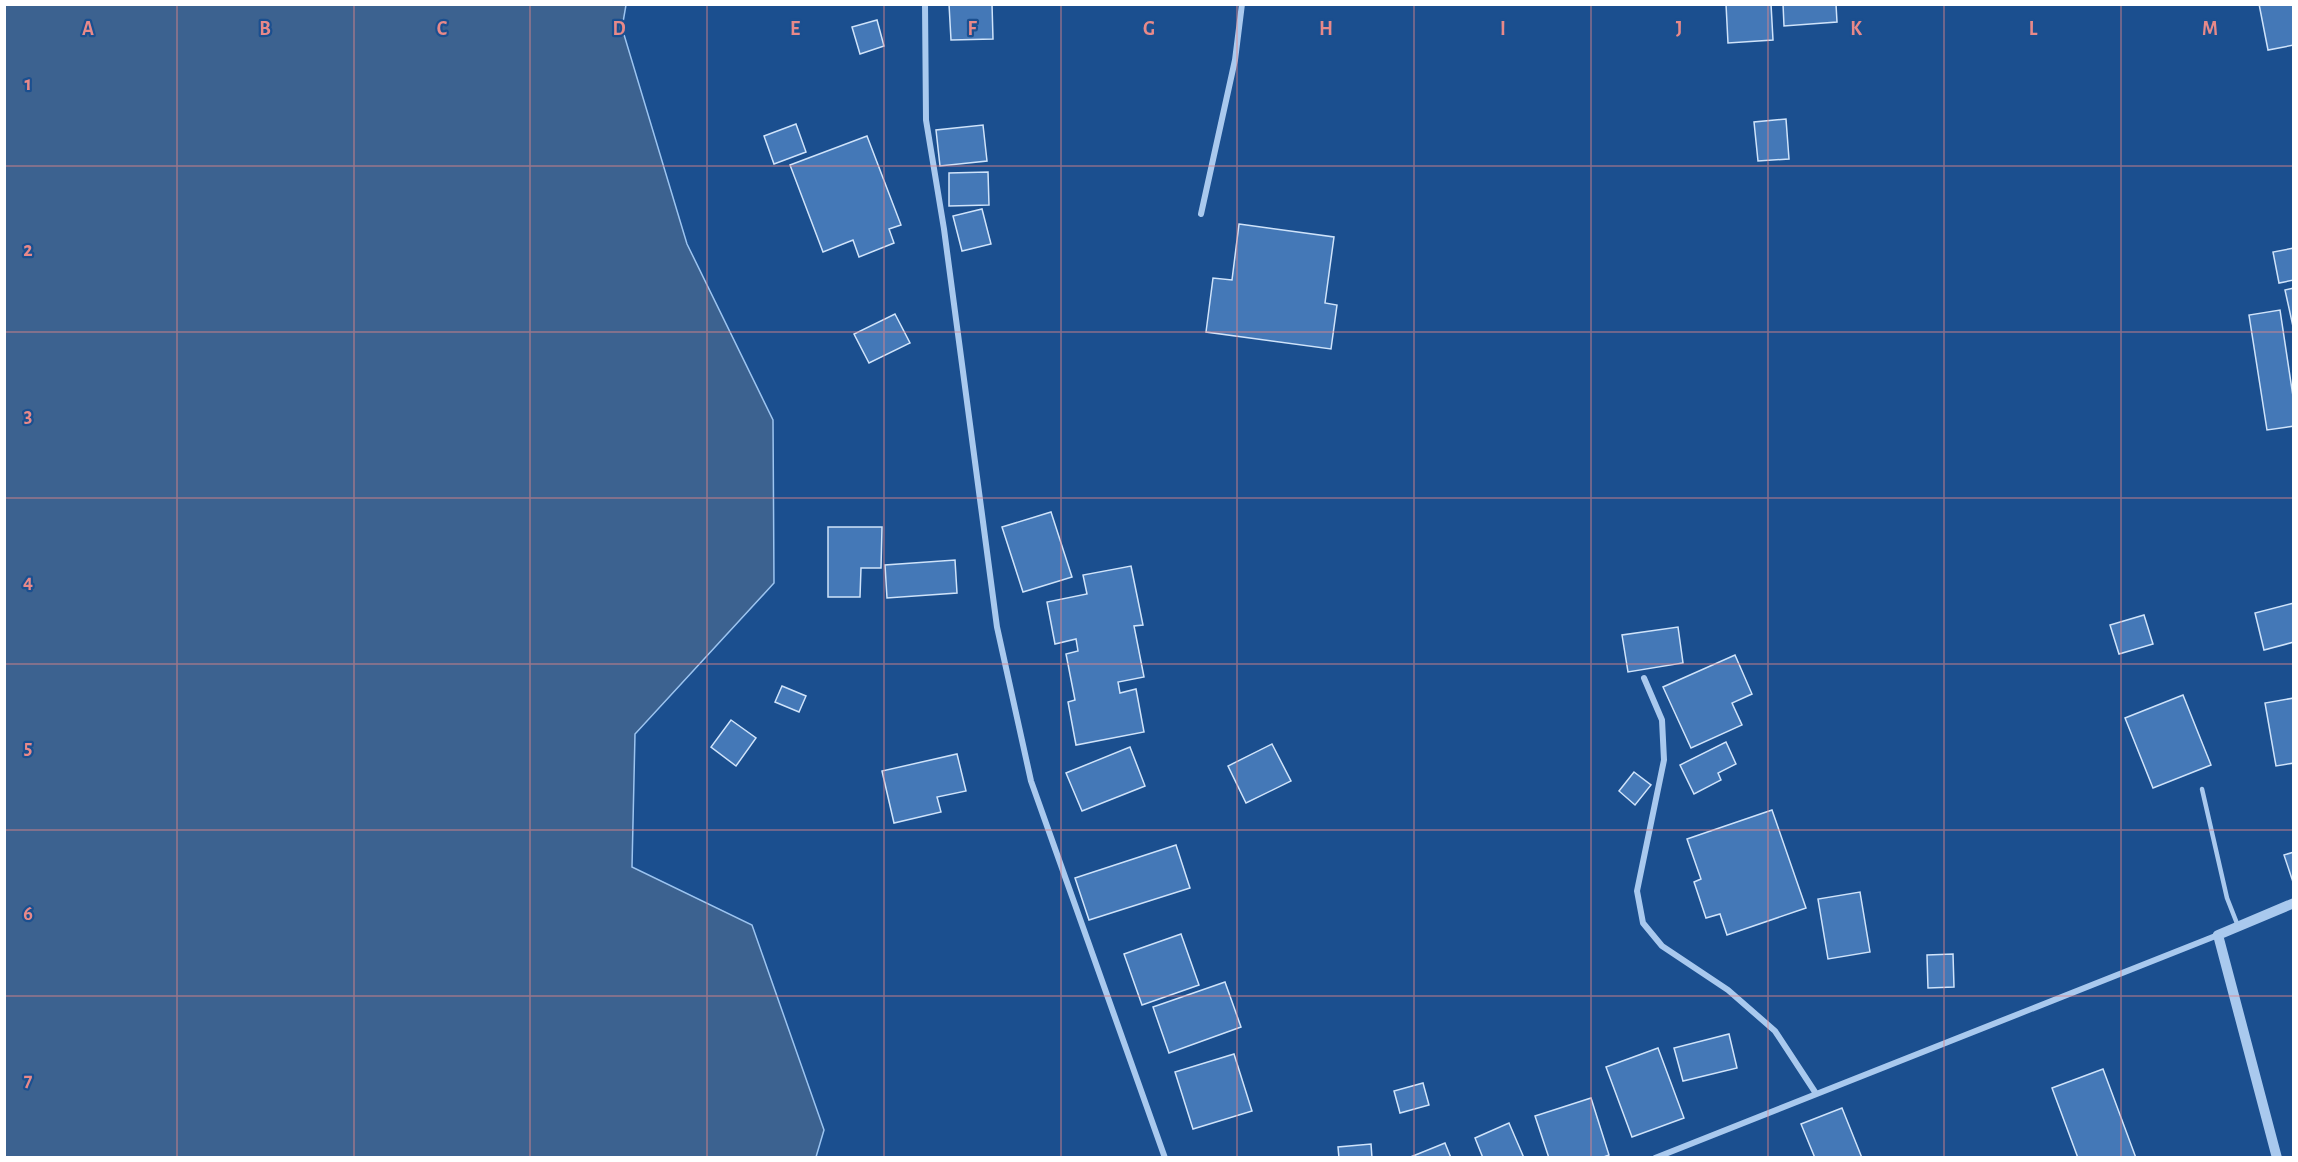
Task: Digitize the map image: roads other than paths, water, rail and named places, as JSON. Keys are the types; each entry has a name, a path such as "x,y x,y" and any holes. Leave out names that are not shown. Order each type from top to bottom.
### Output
{"street":[{"path":"925,4 926,120 946,241 997,627 1031,781 1165,1158"},
{"path":"1201,214 1235,60 1242,4"},
{"path":"1644,678 1662,720 1664,760 1636,891 1643,923 1662,946 1728,990 1775,1031 1815,1092"},
{"path":"1655,1158 1815,1092 2218,935 2294,903"},
{"path":"2218,935 2277,1158"}],"lane":[{"path":"2202,789 2227,898 2238,926"}],"water":[{"path":"5,4 626,5 622,28 687,244 773,420 774,583 635,734 632,867 752,925 824,1130 816,1157 5,1157"}]}
